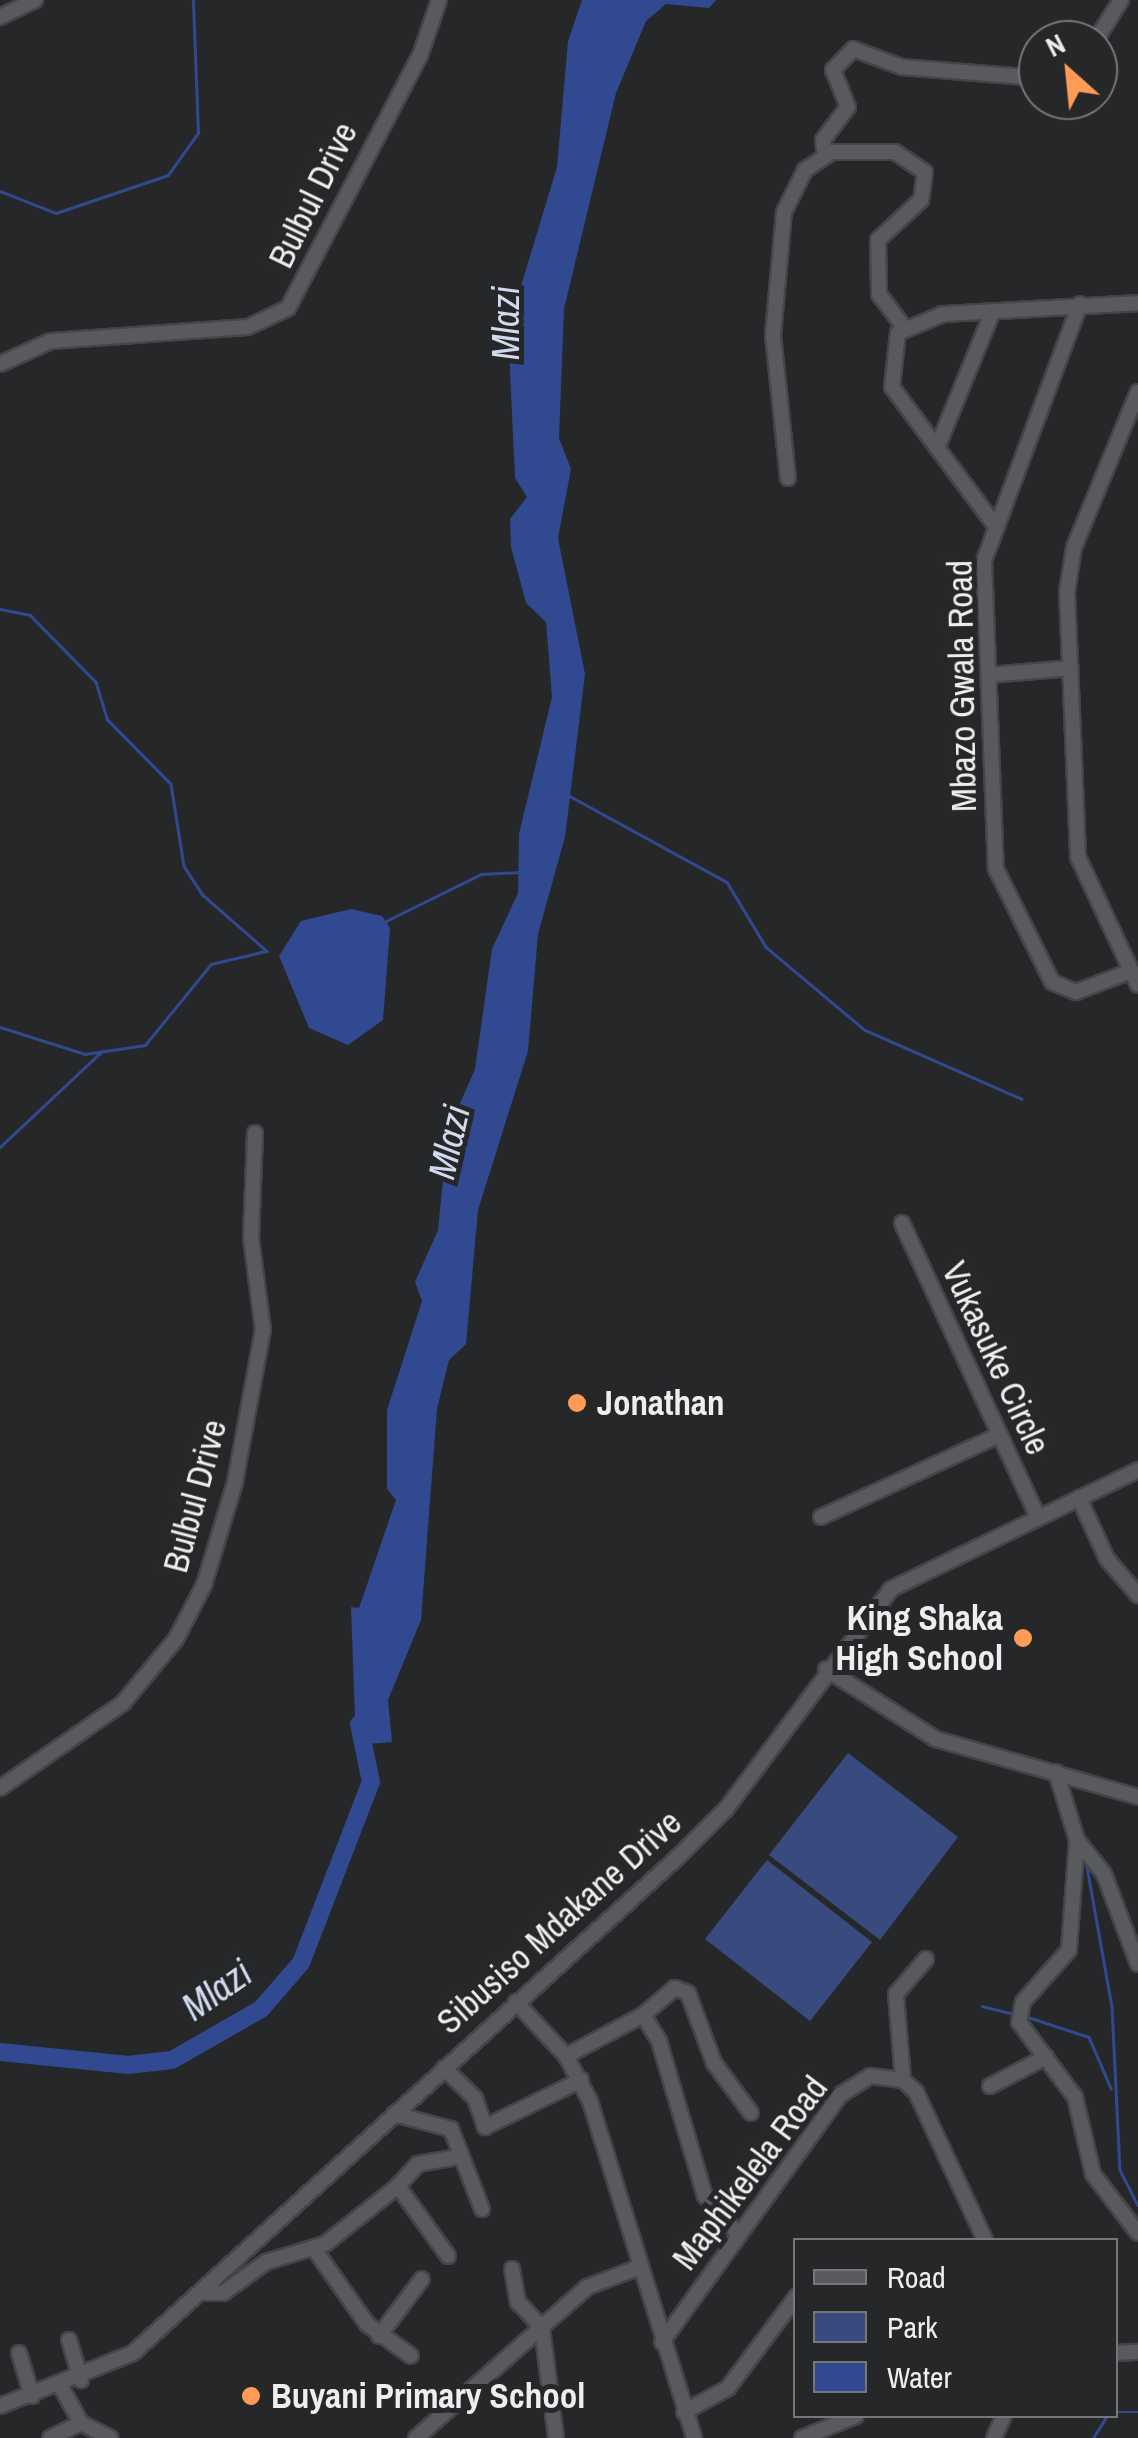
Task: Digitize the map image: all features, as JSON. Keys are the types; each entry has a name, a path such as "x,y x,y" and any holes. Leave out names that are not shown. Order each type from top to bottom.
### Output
{"street":[{"path":"0,16 35,0"},
{"name":"Bulbul Drive","path":"0,364 51,341 248,328 288,308 420,56 439,0"},
{"path":"825,155 823,140 848,107 833,70 853,48 902,67 1018,76"},
{"path":"788,478 773,335 784,212 796,181 825,155 876,148 908,155 925,172 920,200 878,240 879,294 904,326"},
{"path":"904,326 993,311 1138,303"},
{"name":"Mbazo Gwala Road","path":"1080,304 994,524 984,561 1004,898 1039,969 1061,988 1098,988 1135,978"},
{"path":"937,448 993,311"},
{"path":"904,326 889,380 994,524"},
{"path":"1135,978 1078,857 1069,562 1138,392"},
{"path":"990,674 1070,668"},
{"name":"Bulbul Drive","path":"0,1788 124,1703 176,1639 204,1585 235,1482 263,1330 251,1238 255,1133"},
{"name":"Vukasuke Circle","path":"902,1224 1038,1518"},
{"path":"821,1516 999,1435"},
{"name":"Sibusiso Mdakane Drive","path":"0,2406 81,2380 133,2354 200,2293 726,1810 826,1669 891,1590 1138,1470"},
{"path":"1079,1498 1121,1580 1138,1595"},
{"path":"1121,1580 1138,1572"},
{"path":"826,1669 922,1733 1138,1797"},
{"path":"1056,1772 1077,1840 1104,1874 1138,1964"},
{"path":"1077,1840 1067,1959 1018,2016 1079,2104 1098,2184 1138,2233"},
{"path":"926,1959 896,1994 903,2080 932,2119 984,2238"},
{"path":"566,2056 643,2016 675,1988 692,1997 714,2063 751,2113"},
{"path":"516,2002 566,2056 581,2080 694,2438"},
{"path":"643,2016 660,2041 705,2196 739,2235"},
{"path":"990,2086 1046,2057"},
{"path":"444,2068 476,2098 485,2127 581,2080"},
{"name":"Maphikelela Road","path":"662,2342 840,2096 870,2076 903,2080"},
{"path":"394,2114 448,2127 482,2208"},
{"path":"200,2293 223,2293 266,2262 315,2250 398,2186 418,2164 458,2156"},
{"path":"398,2186 448,2256"},
{"path":"315,2250 379,2336 411,2356"},
{"path":"416,2438 594,2282 640,2266"},
{"path":"512,2269 518,2302 542,2328 550,2434"},
{"path":"379,2336 422,2278"},
{"path":"684,2412 728,2388 793,2301"},
{"path":"69,2340 81,2380"},
{"path":"19,2352 32,2396"},
{"path":"61,2387 81,2423 110,2438"},
{"path":"50,2438 81,2423"},
{"path":"802,2438 840,2432"}],"green space":[{"path":"848,1753 958,1837 880,1940 769,1855"},
{"path":"767,1860 872,1942 810,2021 705,1939"}],"water":[{"path":"582,0 716,0 709,8 666,4 646,21 616,93 564,309 559,438 571,469 558,538 585,674 565,837 538,934 528,1051 478,1210 466,1344 449,1360 437,1409 421,1620 388,1700 392,1742 356,1745 351,1607 359,1608 396,1500 387,1489 387,1410 422,1301 415,1282 438,1230 448,1131 475,1069 492,949 518,893 519,834 552,697 546,622 526,603 511,547 510,519 527,497 515,478 508,329 557,167 568,41"},
{"path":"351,909 382,916 390,928 383,1020 348,1045 309,1028 279,956 301,921"}],"waterway":[{"path":"0,191 56,213 168,175 198,133 193,0"},
{"path":"0,609 30,615 96,682 107,719 171,784 184,866 203,895 267,951"},
{"path":"568,795 727,882 766,947 865,1030 1022,1099"},
{"path":"386,921 481,874 522,872"},
{"path":"0,1027 85,1054 145,1045 211,964 266,951"},
{"path":"0,1147 101,1052"},
{"name":"Mlazi","path":"0,2052 128,2065 172,2060 261,2009 301,1963 371,1782 359,1724"},
{"path":"1086,1861 1112,2007 1120,2170 1138,2205"},
{"path":"982,2006 1015,2014"},
{"path":"1028,2017 1089,2037 1111,2088"},
{"path":"1118,2412 1138,2412"},
{"path":"1093,2438 1106,2418"}],"place":[{"name":"Jonathan","path":"577,1403"},
{"name":"King Shaka High School","path":"1023,1638"},
{"name":"Buyani Primary School","path":"251,2396"}]}
